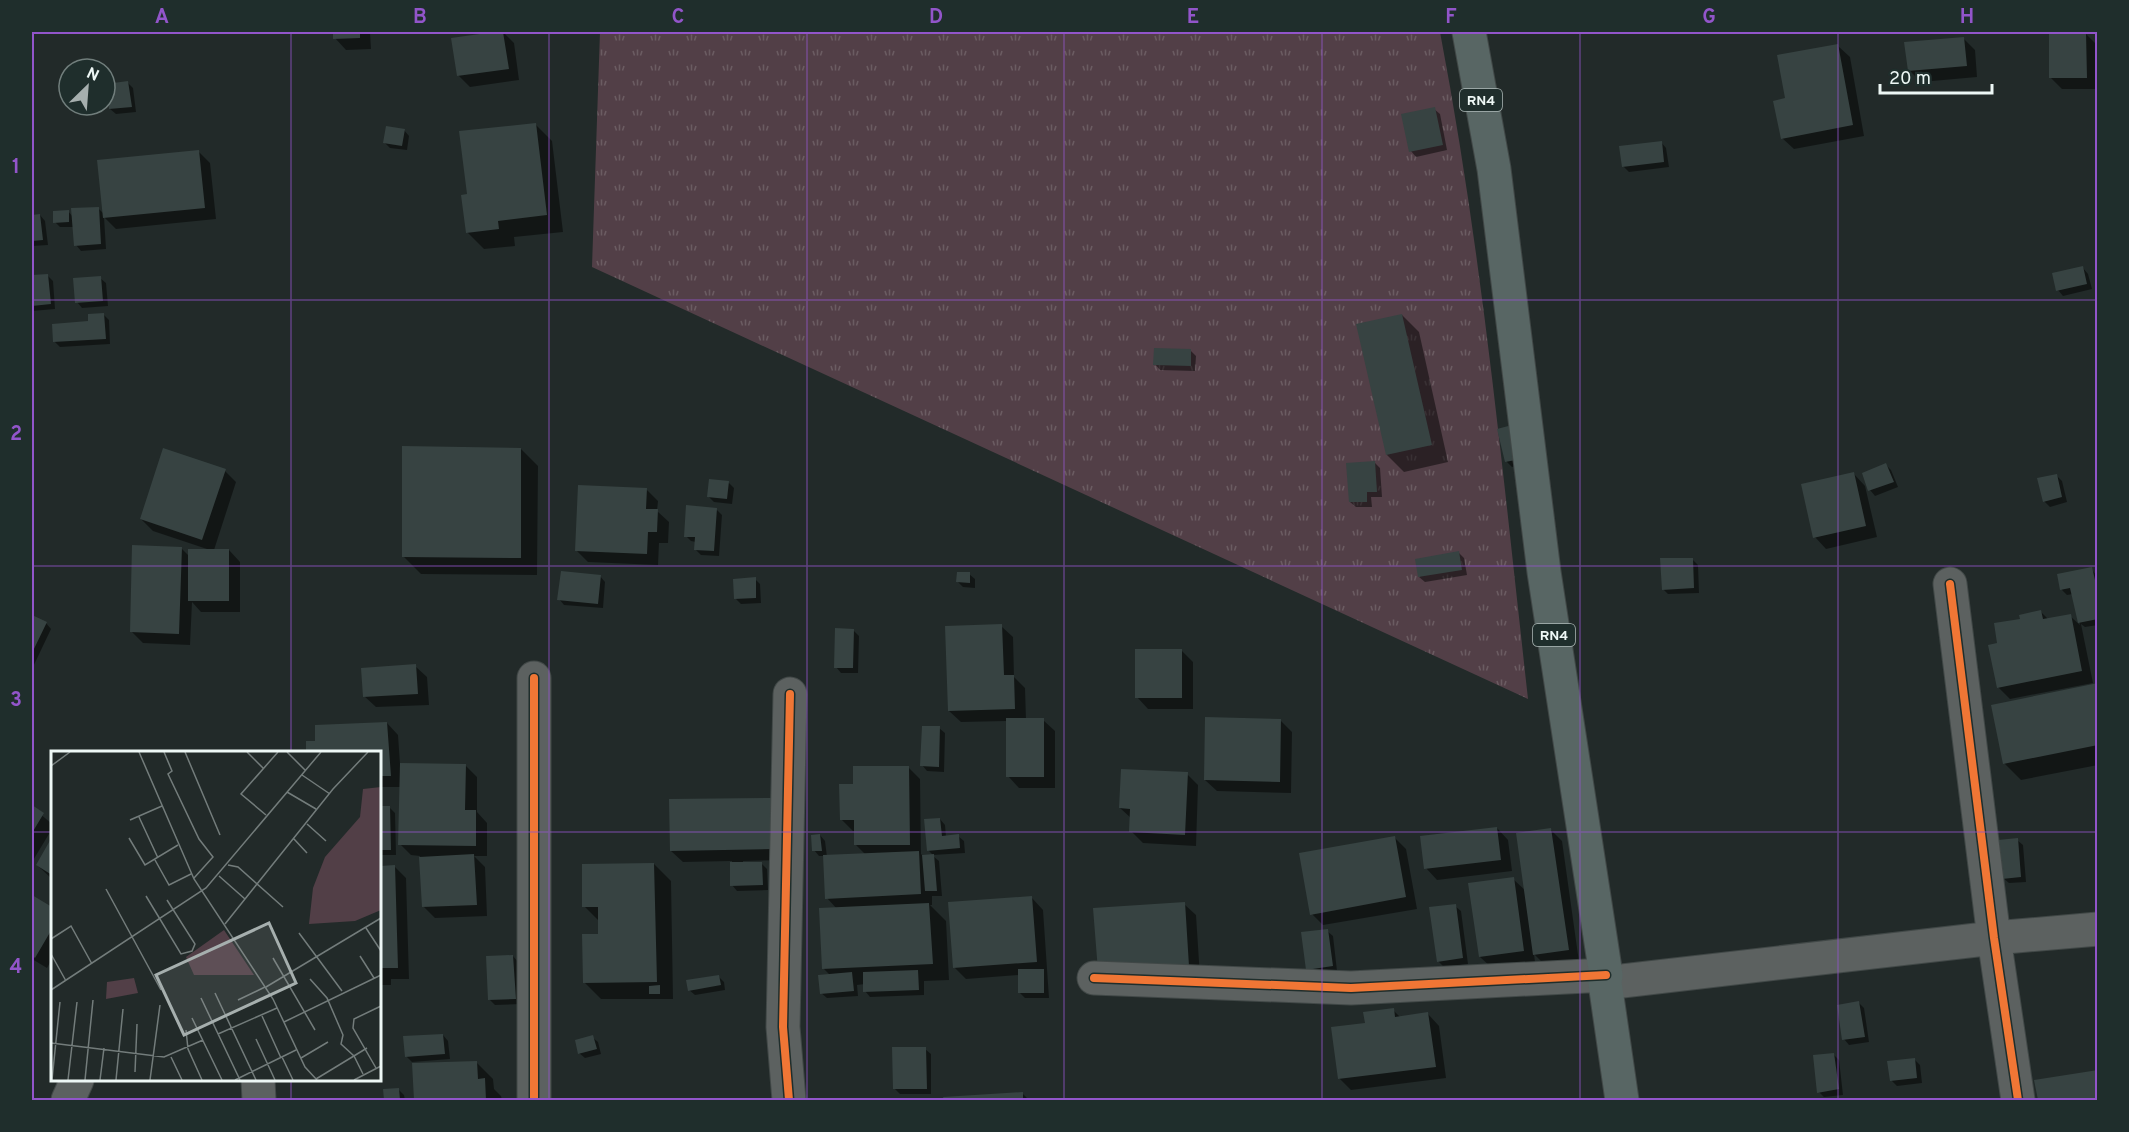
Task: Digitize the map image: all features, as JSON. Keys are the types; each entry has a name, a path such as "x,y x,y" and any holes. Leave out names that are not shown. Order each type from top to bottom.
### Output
{"highway":[{"name":"RN4","path":"1469,32 1494,169 1544,572 1623,1101"}],"street":[{"path":"1950,584 2018,1101"},
{"path":"534,678 534,1101"},
{"path":"789,1101 783,1027 790,694"},
{"path":"1094,978 1351,988 1606,979 2097,929"},
{"path":"68,1101 77,1081"},
{"path":"258,1081 259,1101"}],"green space":[{"path":"600,32 1440,32 1480,281 1528,699 592,267"}],"building":[{"path":"333,32 360,32 360,38 333,39"},
{"path":"503,32 509,69 457,76 451,38"},
{"path":"2049,32 2086,32 2087,78 2049,78"},
{"path":"1964,37 1967,66 1908,71 1904,42"},
{"path":"1838,44 1853,125 1781,139 1773,101 1785,98 1777,55"},
{"path":"128,81 132,107 117,108 117,82"},
{"path":"1435,107 1443,145 1409,152 1401,114"},
{"path":"536,123 547,215 498,221 499,229 466,233 461,195 467,194 459,131"},
{"path":"386,126 405,129 402,146 383,143"},
{"path":"1662,141 1664,162 1622,167 1619,146"},
{"path":"199,150 205,208 103,218 97,160"},
{"path":"99,207 101,244 74,246 71,208"},
{"path":"69,210 69,222 53,223 53,211"},
{"path":"40,214 43,240 32,241 32,215"},
{"path":"2083,266 2087,284 2056,291 2052,273"},
{"path":"48,274 51,304 32,306 32,275"},
{"path":"101,276 103,301 75,303 73,278"},
{"path":"104,313 106,339 53,342 52,324 88,321 88,314"},
{"path":"1402,314 1432,445 1386,455 1356,324"},
{"path":"1154,348 1191,349 1191,366 1153,365"},
{"path":"1512,425 1521,459 1505,462 1497,429"},
{"path":"402,446 521,448 521,558 402,557"},
{"path":"163,448 226,469 202,540 140,519"},
{"path":"1375,461 1377,492 1367,492 1367,502 1349,502 1346,463"},
{"path":"1886,463 1894,482 1868,491 1862,473"},
{"path":"1854,472 1866,526 1813,538 1801,484"},
{"path":"2057,474 2062,497 2043,502 2037,478"},
{"path":"709,479 729,481 727,499 707,497"},
{"path":"578,485 647,488 646,509 658,509 657,532 648,532 647,554 575,551"},
{"path":"686,505 717,508 714,551 694,550 695,537 684,537"},
{"path":"132,545 182,547 179,634 130,632"},
{"path":"188,549 229,549 229,601 188,601"},
{"path":"1459,551 1462,570 1418,577 1415,559"},
{"path":"1660,558 1693,558 1694,588 1662,590"},
{"path":"2092,567 2098,593 2098,619 2078,623 2070,588 2060,590 2057,574"},
{"path":"561,571 601,575 598,604 557,600"},
{"path":"957,572 970,572 970,583 956,582"},
{"path":"756,577 756,598 734,599 733,579"},
{"path":"2041,610 2043,619 2071,614 2082,671 1997,688 1988,645 1997,643 1994,623 2020,619 2019,615"},
{"path":"32,615 47,622 32,653"},
{"path":"1002,624 1004,675 1014,675 1015,709 948,711 945,626"},
{"path":"835,628 854,629 853,668 834,668"},
{"path":"1135,649 1182,649 1182,698 1135,698"},
{"path":"416,664 418,694 363,697 361,668"},
{"path":"2098,683 2098,745 2003,764 1991,705"},
{"path":"1205,717 1281,719 1280,782 1204,780"},
{"path":"1006,718 1044,718 1044,777 1006,777"},
{"path":"387,722 391,776 381,776 381,751 306,751 306,741 315,741 315,725"},
{"path":"922,726 940,726 939,767 920,766"},
{"path":"400,763 466,764 465,810 476,810 476,846 398,845"},
{"path":"853,766 909,766 910,845 854,845 854,820 840,820 839,784 853,784"},
{"path":"1121,769 1188,772 1185,835 1129,832 1130,809 1119,808"},
{"path":"774,798 775,849 670,851 669,799"},
{"path":"32,805 44,813 32,833"},
{"path":"381,806 390,806 391,850 381,850"},
{"path":"940,818 942,836 959,834 960,848 927,851 924,819"},
{"path":"1497,827 1501,860 1424,869 1420,836"},
{"path":"1551,828 1569,950 1533,955 1516,833"},
{"path":"820,834 822,851 812,851 811,835"},
{"path":"1395,836 1406,897 1310,915 1299,853"},
{"path":"2018,838 2021,877 2002,879 1998,840"},
{"path":"51,839 51,874 36,865"},
{"path":"919,851 921,894 825,899 823,855"},
{"path":"474,854 477,905 422,907 419,857"},
{"path":"934,854 937,891 925,891 922,855"},
{"path":"730,862 762,862 763,885 730,886"},
{"path":"654,863 657,982 583,983 582,934 598,934 598,907 582,907 582,864"},
{"path":"395,865 398,968 381,968 381,866"},
{"path":"1514,877 1524,951 1479,957 1468,883"},
{"path":"32,895 51,906 51,931 35,958 32,955"},
{"path":"1032,896 1037,962 953,968 948,902"},
{"path":"1185,902 1189,966 1098,971 1093,908"},
{"path":"929,903 933,964 822,969 819,908"},
{"path":"1456,904 1463,958 1437,962 1429,907"},
{"path":"1328,929 1333,966 1306,970 1301,932"},
{"path":"513,955 516,999 488,1000 486,956"},
{"path":"1018,969 1044,969 1044,993 1018,993"},
{"path":"918,970 919,990 863,992 863,972"},
{"path":"852,972 854,991 820,994 818,975"},
{"path":"719,975 721,985 688,991 686,980"},
{"path":"660,985 660,994 649,994 649,986"},
{"path":"1859,1001 1865,1037 1842,1040 1837,1005"},
{"path":"1394,1008 1395,1017 1428,1012 1436,1067 1338,1079 1331,1027 1365,1023 1363,1012"},
{"path":"443,1034 445,1054 405,1057 403,1036"},
{"path":"593,1035 597,1049 578,1054 575,1040"},
{"path":"892,1047 926,1047 927,1089 893,1089"},
{"path":"1834,1053 1839,1089 1817,1093 1813,1055"},
{"path":"1915,1058 1917,1078 1890,1081 1887,1061"},
{"path":"477,1061 478,1079 485,1078 486,1100 414,1100 412,1063"},
{"path":"2098,1070 2098,1100 2038,1100 2034,1080"},
{"path":"399,1088 400,1100 384,1100 383,1089"},
{"path":"1023,1092 1023,1100 944,1100 943,1097"}],"cycle path":[{"path":"1950,584 1994,938 2018,1100"},
{"path":"534,678 534,1100"},
{"path":"789,1100 783,1027 790,694"},
{"path":"1094,978 1351,988 1606,975"}]}
